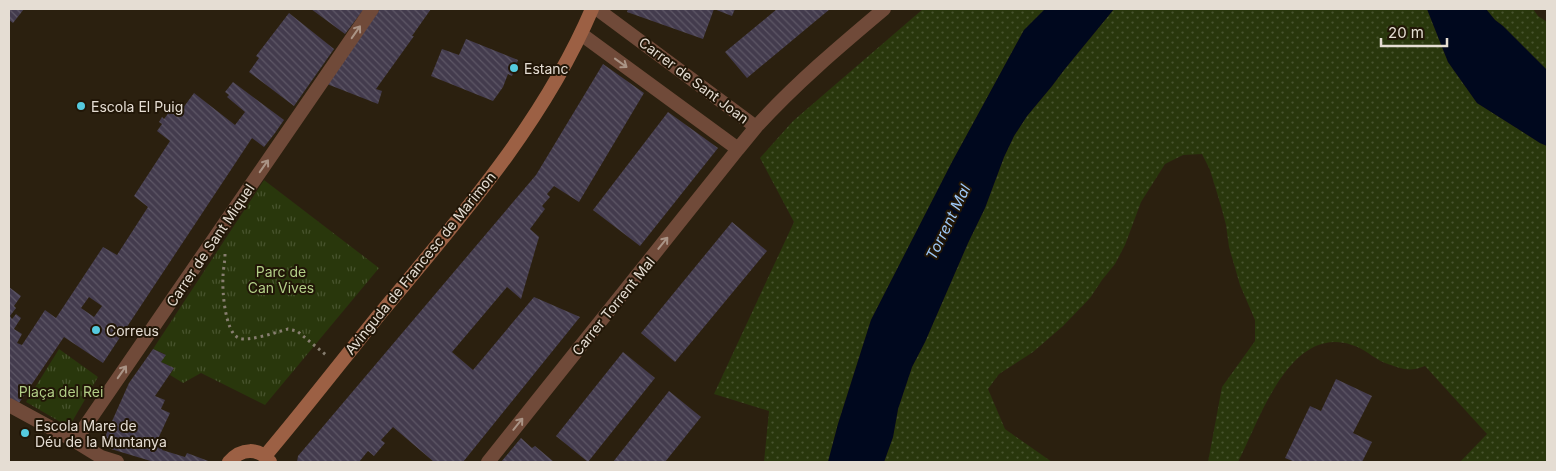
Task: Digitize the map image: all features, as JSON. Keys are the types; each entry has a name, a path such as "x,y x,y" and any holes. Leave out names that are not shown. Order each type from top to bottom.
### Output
{"main road":[{"name":"Avinguda de Francesc de Marimon","path":"267,459 338,365 466,211 531,120 581,34 592,9"},
{"path":"229,462 239,453 246,451 259,453 267,459"}],"street":[{"name":"Carrer de Sant Miquel","path":"75,441 372,9"},
{"name":"Carrer de Sant Joan","path":"581,34 738,149 756,126 597,9"},
{"path":"756,126 847,39 884,9"},
{"name":"Carrer Torrent Mal","path":"488,462 738,149"},
{"path":"9,405 75,441 99,460 117,462"}],"path":[{"path":"226,249 222,278 223,293 228,322 236,337 245,340 292,329 338,365"}],"green space":[{"path":"923,9 1045,9 1024,30 952,162 871,320 828,462 764,462 769,411 714,394 794,222 760,158 793,121"},
{"path":"1114,9 1427,9 1448,62 1477,103 1547,146 1547,462 1460,462 1487,434 1425,366 1414,369 1400,368 1381,361 1356,346 1330,342 1311,349 1294,362 1279,381 1238,462 1208,462 1222,387 1255,341 1255,320 1240,285 1229,247 1221,206 1210,170 1202,154 1183,155 1165,164 1141,202 1125,245 1115,264 1090,298 1063,326 1033,352 999,374 988,389 1005,429 1052,462 884,462 893,437 898,409 912,367 985,208 1014,136 1027,116"},
{"path":"1486,9 1533,9 1538,16 1547,22 1547,70 1495,20"},
{"name":"Parc de Can Vives","path":"264,180 379,268 265,405 201,373 183,383 170,375 174,368 161,362 165,354 153,349"},
{"name":"Plaça del Rei","path":"59,349 98,377 69,427 26,402"}],"water":[{"name":"Torrent Mal","path":"1045,9 1114,9 1027,116 1014,136 985,208 912,367 898,409 893,437 884,462 828,462 871,320 952,162 1024,30"},
{"path":"1427,9 1486,9 1547,70 1547,146 1477,103 1448,62"}],"building":[{"path":"9,9 24,9 13,23 9,20"},
{"path":"311,9 364,9 345,34"},
{"path":"380,9 431,9 376,89 382,91 378,104 327,84"},
{"path":"628,9 714,9 703,39 627,12"},
{"path":"714,9 735,9 732,16"},
{"path":"777,9 830,9 747,78 725,52"},
{"path":"289,13 334,49 294,106 249,72 259,58 256,56"},
{"path":"466,39 518,60 512,76 508,74 503,87 493,101 431,76 442,49 459,55"},
{"path":"603,64 644,93 579,202 554,186 547,194 550,197 542,206 545,209 530,229 539,237 521,299 507,287 452,352 473,370 534,297 580,317 463,462 434,462 393,427 381,440 385,443 374,456 368,451 359,462 297,462 298,456 536,175"},
{"path":"233,82 284,120 264,147 252,138 103,363 64,337 19,403 9,398 9,287 21,296 10,316 12,319 16,314 21,318 14,329 22,334 17,343 22,345 45,310 56,318 103,247 117,255 148,207 134,196 170,141 157,131 162,124 159,122 162,117 164,119 170,111 167,109 175,102 183,108 194,93 235,125 245,112 227,97 229,95 225,92","holes":["89,297 102,306 94,317 81,308"]},
{"path":"668,112 718,148 640,246 593,210"},
{"path":"732,222 767,251 675,362 641,333"},
{"path":"153,349 166,355 161,362 174,368 155,396 165,400 161,409 170,413 157,441 164,444 162,450 185,457 187,453 211,462 154,462 101,446 129,383"},
{"path":"623,352 655,378 588,462 556,436"},
{"path":"1336,379 1372,396 1353,433 1372,442 1362,462 1295,462 1285,458 1310,406 1321,411"},
{"path":"669,391 701,417 665,462 613,462"},
{"path":"521,438 532,448 535,446 554,462 501,462"}],"place":[{"name":"Estanc","path":"514,68"},
{"name":"Escola El Puig","path":"81,106"},
{"name":"Correus","path":"96,330"},
{"name":"Escola Mare de Déu de la Muntanya","path":"25,433"}]}
